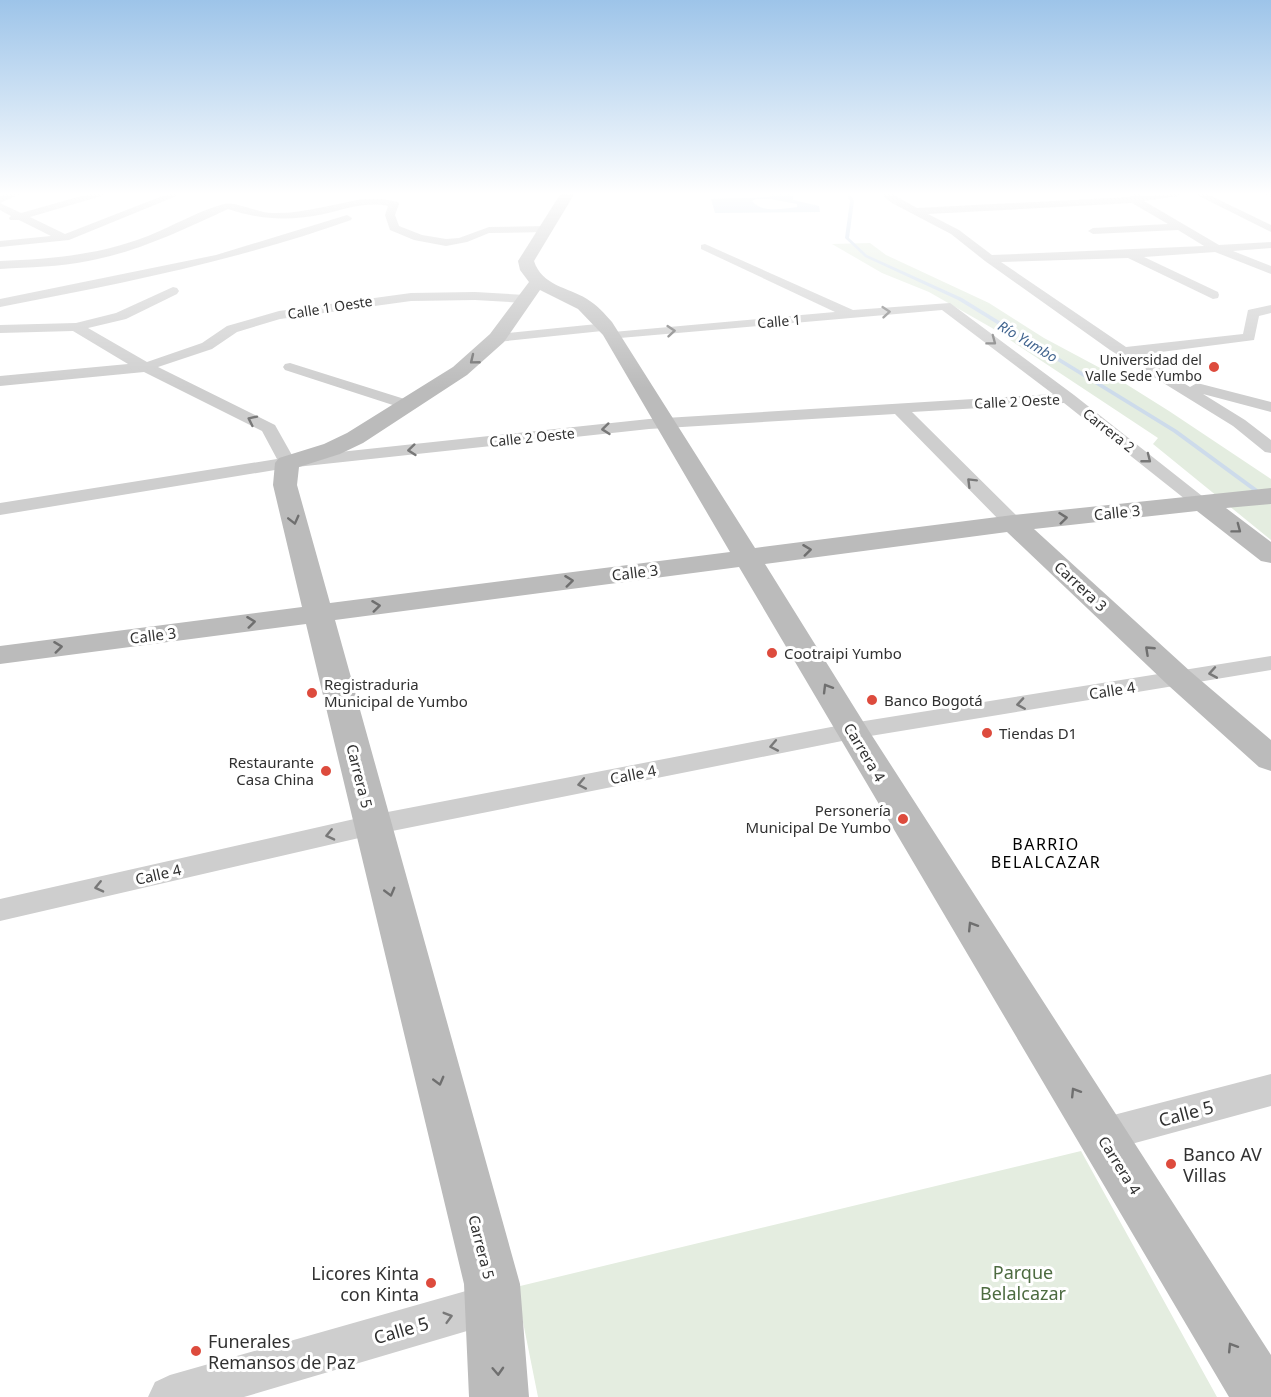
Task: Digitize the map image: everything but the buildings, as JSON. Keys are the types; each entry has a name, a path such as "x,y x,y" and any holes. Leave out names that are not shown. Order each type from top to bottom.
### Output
{"main road":[{"path":"287,463 332,449 408,405 460,371 497,338 531,291 531,276 526,261 528,258"},
{"name":"Carrera 4","path":"531,291 581,302 610,331 852,730 1263,1397"},
{"name":"Carrera 5","path":"287,463 285,485 492,1284 499,1397"},
{"name":"Calle 3","path":"0,655 1013,523 1271,496"},
{"name":"Carrera 2","path":"1202,503 1271,555"},
{"name":"Carrera 3","path":"1013,523 1180,679 1271,759"}],"street":[{"path":"1,265 17,258"},
{"path":"1,265 84,258"},
{"path":"0,303 116,281 213,258"},
{"path":"729,258 852,315"},
{"path":"989,259 1012,258"},
{"path":"1139,258 1214,295"},
{"path":"1241,258 1271,270"},
{"path":"989,259 1124,352 1239,423 1271,448"},
{"path":"4,327 76,327 121,316 173,291"},
{"name":"Calle 1 Oeste","path":"0,381 139,364 207,346 232,329 279,315 411,297 475,296 531,291"},
{"name":"Calle 1","path":"497,338 852,315 945,306"},
{"name":"Carrera 2","path":"945,306 1068,398 1202,503"},
{"path":"1124,352 1249,337 1253,313 1271,309"},
{"path":"76,327 139,364"},
{"name":"Calle 1 Oeste","path":"0,367 84,359 139,364 269,428 287,463"},
{"path":"290,367 408,405"},
{"path":"1174,382 1271,407"},
{"name":"Calle 2 Oeste","path":"0,509 287,463 664,423 1068,398"},
{"name":"Carrera 3","path":"897,407 1013,523"},
{"path":"1239,423 1271,422"},
{"name":"Calle 4","path":"0,910 372,825 852,730 1271,663"},
{"name":"Calle 5","path":"1101,1136 1271,1090"},
{"name":"Calle 5","path":"170,1397 494,1304"}],"green space":[{"path":"856,258 893,258 989,303 1044,338 1102,369 1271,479 1271,540 1153,444 1158,438 992,328 929,292 882,273"},
{"name":"Parque Belalcazar","path":"1081,1151 1217,1397 538,1397 516,1287"}],"waterway":[{"name":"Río Yumbo","path":"871,258 960,299 1175,431 1271,502"}],"place":[{"name":"Universidad del Valle Sede Yumbo","path":"1214,367"},
{"name":"Cootraipi Yumbo","path":"772,653"},
{"name":"Registraduria Municipal de Yumbo","path":"312,693"},
{"name":"Banco Bogotá","path":"872,700"},
{"name":"Tiendas D1","path":"987,733"},
{"name":"Restaurante Casa China","path":"326,771"},
{"name":"Personería Municipal De Yumbo","path":"903,819"},
{"name":"Banco AV Villas","path":"1171,1164"},
{"name":"Licores Kinta con Kinta","path":"431,1283"},
{"name":"Funerales Remansos de Paz","path":"196,1351"}],"district":[{"name":"BARRIO BELALCAZAR","path":"1046,853"}]}
